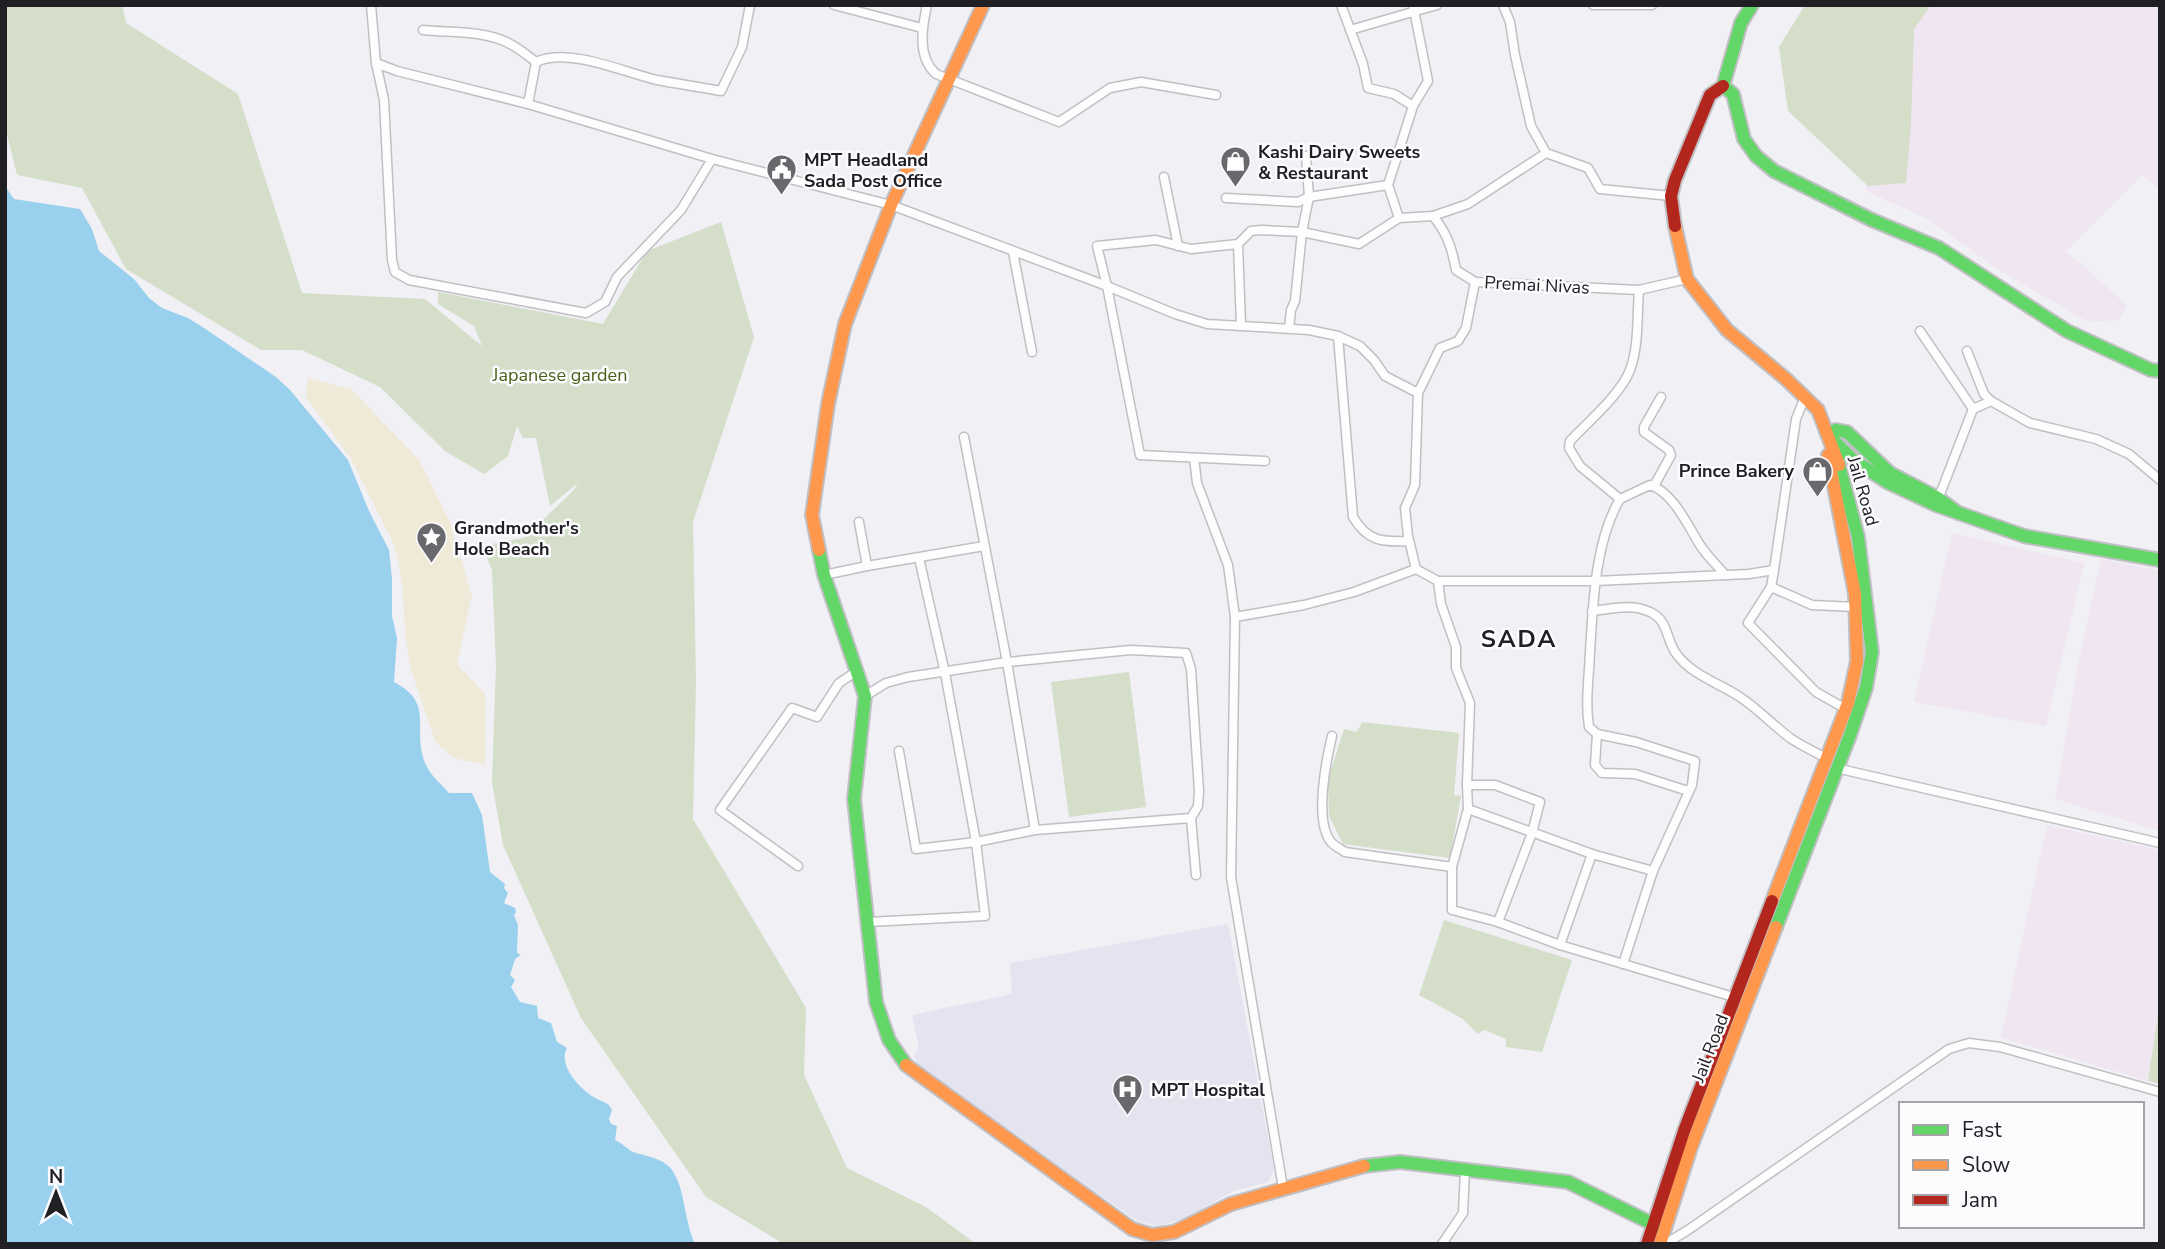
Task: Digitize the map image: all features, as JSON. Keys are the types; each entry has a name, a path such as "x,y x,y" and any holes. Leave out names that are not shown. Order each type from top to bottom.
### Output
{"street":[{"path":"371,5 376,63 384,100 392,260 395,272 409,280 586,313 605,302 617,277 681,210 712,159"},
{"path":"528,104 536,62 543,58 569,57 656,79 722,91 742,47 750,5"},
{"path":"834,5 922,28"},
{"path":"927,5 922,28 928,66 936,74 1059,122 1110,88 1141,82 1216,94"},
{"path":"983,5 891,205 845,324 828,404 812,515 824,575 865,696 854,799 876,1002 888,1040 903,1063 1132,1228 1152,1235 1174,1231 1231,1204 1283,1188 1375,1163 1401,1162 1567,1182 1593,1192 1632,1216 1658,1227"},
{"path":"1341,5 1363,64 1368,88 1394,94 1413,106"},
{"path":"1350,30 1414,9 1437,5"},
{"path":"1503,5 1510,22 1531,126 1546,153 1588,168 1600,189 1671,196"},
{"path":"1593,5 1652,5"},
{"path":"1751,5 1741,23 1723,86 1710,95 1671,196 1676,235 1687,279 1727,330 1818,410 1826,434 1852,459 1887,482 1958,513 2024,536 2160,560"},
{"path":"1399,218 1388,185 1413,106 1428,81 1414,9"},
{"path":"423,30 479,34 511,44 536,62"},
{"path":"376,63 397,71 528,104 712,159 891,205 1207,324 1289,328 1338,336 1360,346 1374,359 1385,376 1418,393 1415,485 1405,508 1416,569"},
{"path":"1723,86 1732,94 1744,139 1756,156 1774,170 1872,220 1939,248 2067,331 2151,370 2160,371"},
{"path":"1265,461 1140,455 1097,246 1156,240 1191,249 1238,244 1251,231 1302,232 1359,244 1399,218 1433,216 1468,204 1546,153"},
{"path":"1289,328 1309,197 1306,156"},
{"path":"1164,177 1178,246"},
{"path":"1226,198 1298,202 1309,197 1388,185"},
{"path":"1433,216 1452,246 1456,270 1475,282"},
{"path":"1238,244 1241,325"},
{"path":"1013,252 1032,352"},
{"name":"Premai Nivas","path":"1418,393 1440,348 1458,341 1466,328 1475,282 1639,290 1687,279"},
{"path":"1620,499 1580,466 1569,448 1570,441 1629,374 1634,357 1639,290"},
{"path":"1920,331 1973,409"},
{"path":"1338,336 1353,517 1362,531 1383,542 1409,541"},
{"path":"1967,351 1984,394 1991,401 2029,423 2096,439 2129,454 2160,480"},
{"path":"1654,486 1671,455 1669,450 1644,432 1644,427 1661,397"},
{"path":"1805,397 1796,419 1770,587 1748,623 1816,692 1846,709"},
{"path":"1937,502 1973,409 1991,401"},
{"name":"Jail Road","path":"1826,434 1825,444 1834,475 1856,607 1858,637 1857,661 1832,764"},
{"name":"Jail Road","path":"1647,1244 1658,1227 1674,1158 1741,1000 1832,764 1866,688 1871,642 1870,614 1858,537 1843,474 1826,434"},
{"path":"964,437 1007,662 1035,830"},
{"path":"1194,458 1197,484 1228,565 1235,617 1231,877 1283,1188"},
{"path":"1623,964 1653,871 1692,785 1695,761 1597,734 1589,727 1586,705 1595,581 1605,538 1620,499 1650,485 1654,486 1685,518 1700,545 1726,575"},
{"path":"859,522 867,566"},
{"path":"824,575 984,546"},
{"path":"868,922 985,916 976,842 945,673 919,558"},
{"path":"1235,617 1304,605 1354,592 1416,569 1438,580 1595,581 1774,570"},
{"path":"1438,580 1441,604 1456,647 1455,668 1470,704 1468,810 1452,867 1452,910 1498,922 1560,945 1741,1000"},
{"path":"1770,587 1812,605 1856,607"},
{"path":"1592,611 1623,607 1648,610 1659,616 1667,626 1677,655 1700,676 1741,697 1792,739 1832,764 2160,843"},
{"path":"865,696 887,683 1007,662 1131,650 1186,653 1191,669 1199,791 1198,806 1191,818 1196,875"},
{"path":"798,866 720,810 792,708 817,717 839,683 857,671"},
{"path":"1597,734 1595,765 1602,773 1635,774 1688,791"},
{"path":"1332,736 1323,777 1324,822 1331,842 1345,852 1452,867"},
{"path":"899,751 916,849 976,842 1035,830 1191,818"},
{"path":"1467,785 1495,785 1540,802 1532,833 1498,922"},
{"path":"1468,810 1592,854 1653,871"},
{"path":"1560,945 1592,854"},
{"path":"1662,1244 1688,1230 1949,1049 1969,1044 2000,1047 2160,1092"},
{"path":"1442,1244 1463,1213 1465,1170"},
{"name":"Jail Road","path":"1658,1227 1662,1244"}],"shaded area":[{"path":"1858,5 2160,5 2160,190 2143,175 2066,251 2127,305 2119,320 2088,322 1999,270 1929,220 1867,191 1852,69"},
{"path":"1952,533 2084,563 2046,726 1914,702"},
{"path":"2101,559 2160,571 2160,831 2055,799 2078,665"},
{"path":"2047,825 2160,850 2160,1001 2148,1081 2001,1037"},
{"name":"MPT Hospital","path":"1228,924 1274,1169 1268,1182 1234,1191 1186,1218 1158,1226 1137,1221 918,1065 914,1056 919,1048 912,1015 1012,994 1010,963"}],"green space":[{"name":"Japanese garden","path":"5,5 122,5 126,23 238,94 302,293 425,299 482,346 474,326 438,304 438,292 603,324 647,251 721,222 754,337 693,522 696,681 693,819 806,1008 804,1075 847,1168 926,1207 976,1244 784,1244 706,1197 581,1018 503,845 492,782 496,664 492,570 484,550 496,543 524,538 578,483 550,506 536,438 523,438 517,426 508,456 484,474 445,451 380,387 302,350 261,350 126,269 82,188 17,175 5,126"},
{"path":"1805,5 1931,5 1914,29 1906,183 1868,186 1788,111 1779,47"},
{"path":"1129,672 1146,807 1069,817 1051,682"},
{"path":"1362,722 1459,733 1454,795 1461,796 1450,858 1343,844 1329,816 1328,779 1344,729 1357,732"},
{"path":"1444,920 1572,960 1542,1052 1506,1047 1506,1039 1484,1030 1478,1034 1463,1019 1419,995"},
{"path":"2160,1001 2160,1084 2148,1081"}],"sand":[{"name":"Grandmother's Hole Beach","path":"308,378 351,389 420,461 450,523 472,595 457,664 485,694 485,765 454,758 435,741 412,673 406,643 402,583 395,547 351,459 305,396"}],"water":[{"path":"5,186 14,199 80,209 92,229 99,251 134,279 149,298 162,308 188,318 276,377 348,460 389,550 392,616 397,638 394,682 407,690 419,708 421,750 429,771 449,793 472,793 482,815 490,872 505,884 504,888 508,893 504,903 515,908 514,915 518,925 517,953 521,955 515,959 510,975 515,980 511,987 520,1002 537,1006 538,1018 551,1023 557,1042 567,1048 565,1061 574,1080 591,1096 609,1105 612,1110 609,1119 611,1124 617,1126 615,1140 633,1152 651,1157 672,1169 681,1190 695,1244 5,1244"}],"traffic: fast":[{"path":"1752,5 1741,23 1723,86 1733,94 1744,139 1756,156 1774,171 1872,220 1939,248 2067,331 2151,370 2160,371"},
{"path":"1958,513 1938,498 1890,473 1847,432 1836,430 1827,434 1852,459 1887,482 1936,505 2024,536 2160,560"},
{"path":"1776,927 1850,735 1866,688 1872,652 1858,537 1839,465"},
{"path":"819,550 824,575 865,696 854,799 876,1002 889,1040 906,1065"},
{"path":"1364,1166 1400,1162 1568,1182 1663,1229"}],"traffic: slow":[{"path":"819,550 812,515 828,404 845,324 891,205 983,5"},
{"path":"1675,226 1687,279 1727,330 1786,379 1818,410 1839,465"},
{"path":"1772,901 1848,703 1857,661 1855,594 1828,455"},
{"path":"1660,1244 1691,1147 1776,927"},
{"path":"906,1065 1132,1229 1152,1235 1174,1232 1231,1204 1364,1166"}],"traffic: jam":[{"path":"1675,226 1671,196 1675,180 1710,95 1723,86"},
{"path":"1647,1244 1684,1131 1772,901"}],"place":[{"name":"Kashi Dairy Sweets & Restaurant","path":"1235,189"},
{"name":"MPT Headland Sada Post Office","path":"781,197"},
{"name":"Prince Bakery","path":"1817,498"},
{"name":"Grandmother's Hole Beach","path":"431,565"},
{"name":"MPT Hospital","path":"1128,1117"}],"district":[{"name":"SADA","path":"1519,639"}]}
